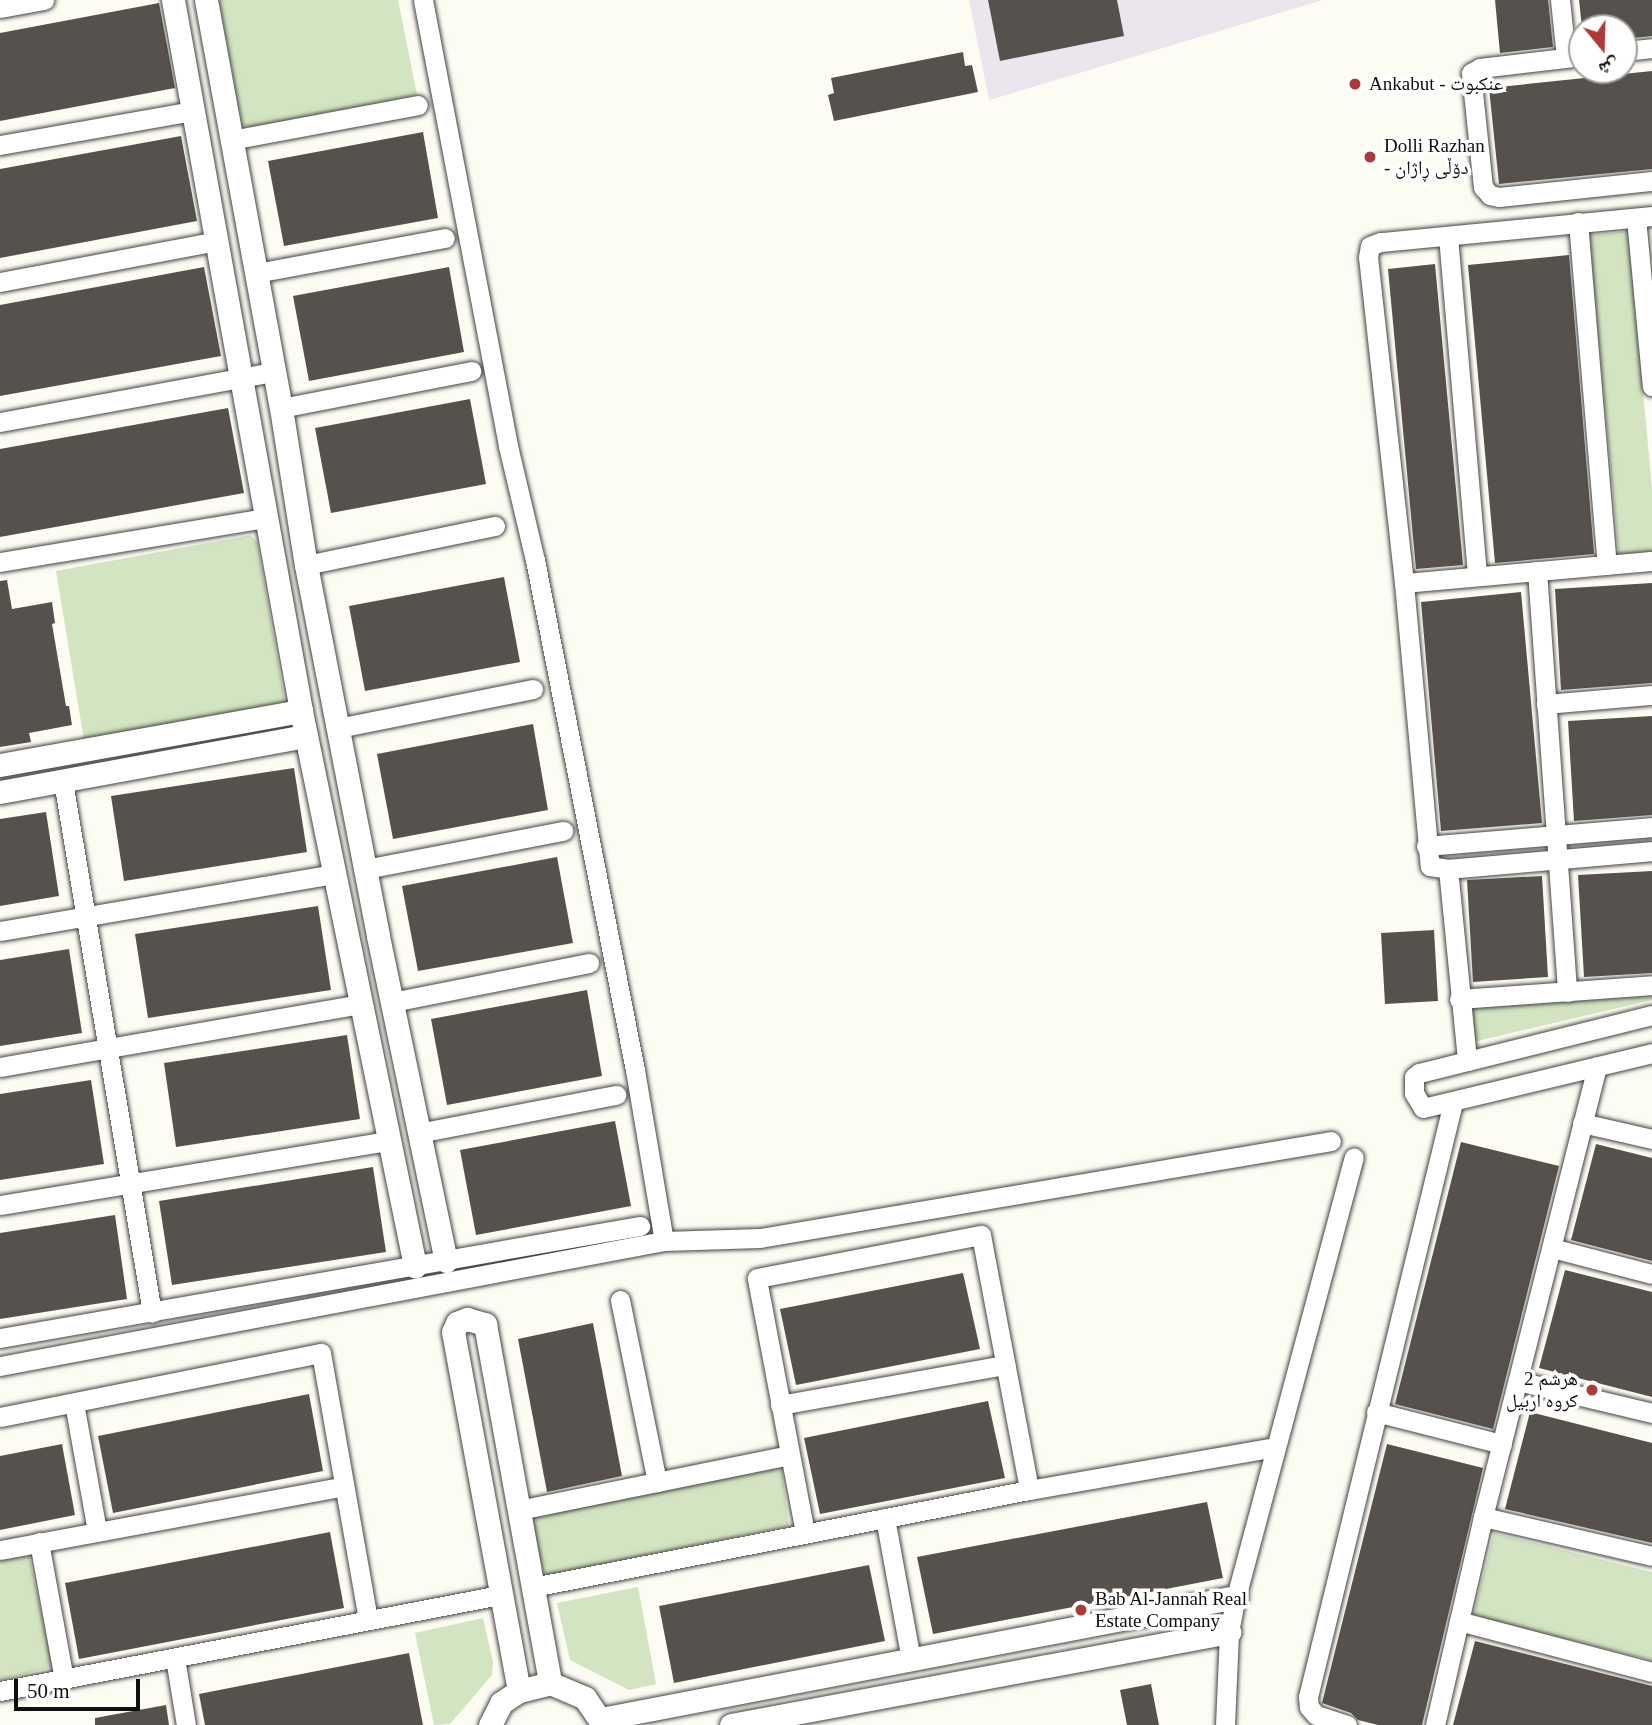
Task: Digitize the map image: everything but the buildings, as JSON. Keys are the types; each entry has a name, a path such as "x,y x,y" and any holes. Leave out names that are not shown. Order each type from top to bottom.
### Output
{"street":[{"path":"0,8 44,0"},
{"path":"173,0 301,711 415,1266"},
{"path":"206,0 281,408 306,565 391,1002 446,1261"},
{"path":"423,0 508,446 535,560 635,1070 664,1241"},
{"path":"1560,0 1568,33"},
{"path":"1568,58 1480,68 1471,73 1483,187 1490,195 1499,197 1652,181"},
{"path":"231,140 418,104"},
{"path":"0,145 192,111"},
{"path":"1652,386 1644,217 1380,242 1370,246 1368,257 1404,583 1426,846 1432,868 1448,869 1652,850"},
{"path":"1578,222 1607,565"},
{"path":"1448,236 1477,575"},
{"path":"256,273 445,238"},
{"path":"0,282 217,241"},
{"path":"281,408 471,371"},
{"path":"0,422 273,372"},
{"path":"0,562 267,517"},
{"path":"306,565 495,526"},
{"path":"1404,583 1652,561"},
{"path":"1537,571 1567,992"},
{"path":"338,728 533,689"},
{"path":"1546,704 1652,695"},
{"path":"0,765 301,711"},
{"path":"0,792 306,736"},
{"path":"63,781 152,1313"},
{"path":"1426,846 1652,827"},
{"path":"365,869 564,831"},
{"path":"1448,869 1466,1061"},
{"path":"0,931 334,874"},
{"path":"348,943 378,936"},
{"path":"391,1002 589,963"},
{"path":"1459,999 1652,985"},
{"path":"0,1067 361,1004"},
{"path":"1652,1015 1466,1061 1414,1077 1415,1097 1423,1108 1652,1053"},
{"path":"1436,1725 1483,1517 1597,1066"},
{"path":"418,1133 616,1095"},
{"path":"1347,1725 1316,1715 1309,1707 1308,1697 1452,1102"},
{"path":"1582,1123 1652,1139"},
{"path":"0,1205 388,1141"},
{"path":"0,1366 664,1241 760,1238 1331,1141"},
{"path":"1225,1725 1229,1632 1236,1597 1354,1158"},
{"path":"0,1338 640,1226"},
{"path":"805,1533 757,1278 981,1235 1029,1490"},
{"path":"1552,1248 1652,1274"},
{"path":"620,1300 657,1482"},
{"path":"519,1691 453,1332 457,1323 467,1319 485,1324 550,1683"},
{"path":"0,1417 321,1353 368,1620"},
{"path":"780,1405 1005,1365"},
{"path":"1518,1381 1652,1413"},
{"path":"74,1403 97,1531"},
{"path":"1376,1412 1502,1444"},
{"path":"533,1587 1029,1490 1275,1447"},
{"path":"519,1510 789,1455"},
{"path":"0,1550 344,1486"},
{"path":"1483,1517 1652,1556"},
{"path":"885,1518 911,1660"},
{"path":"38,1542 64,1678"},
{"path":"0,1691 500,1595"},
{"path":"490,1725 501,1703 519,1691 550,1683 585,1698 602,1722 1236,1597"},
{"path":"1459,1621 1652,1672"},
{"path":"731,1725 1229,1632"},
{"path":"175,1658 186,1725"}],"shaded area":[{"path":"969,0 1323,0 989,100"}],"green space":[{"path":"219,0 398,0 417,95 251,127 242,125"},
{"path":"1628,231 1652,488 1652,552 1619,556 1589,235"},
{"path":"251,535 257,542 285,702 84,740 56,571"},
{"path":"1652,996 1652,1000 1473,1042 1469,1008"},
{"path":"778,1467 782,1471 789,1526 548,1575 541,1570 532,1517"},
{"path":"1494,1533 1652,1572 1652,1660 1473,1616"},
{"path":"29,1556 53,1667 0,1680 0,1561"},
{"path":"638,1587 656,1684 629,1690 570,1660 557,1603"},
{"path":"483,1618 493,1662 492,1675 450,1724 434,1725 415,1633"}],"place":[{"name":"Ankabut - عنکبوت","path":"1355,84"},
{"name":"Dolli Razhan - دۆڵی ڕاژان","path":"1370,157"},
{"name":"هرشم 2 كروه اربيل","path":"1592,1390"},
{"name":"Bab Al-Jannah Real Estate Company","path":"1081,1610"}]}
